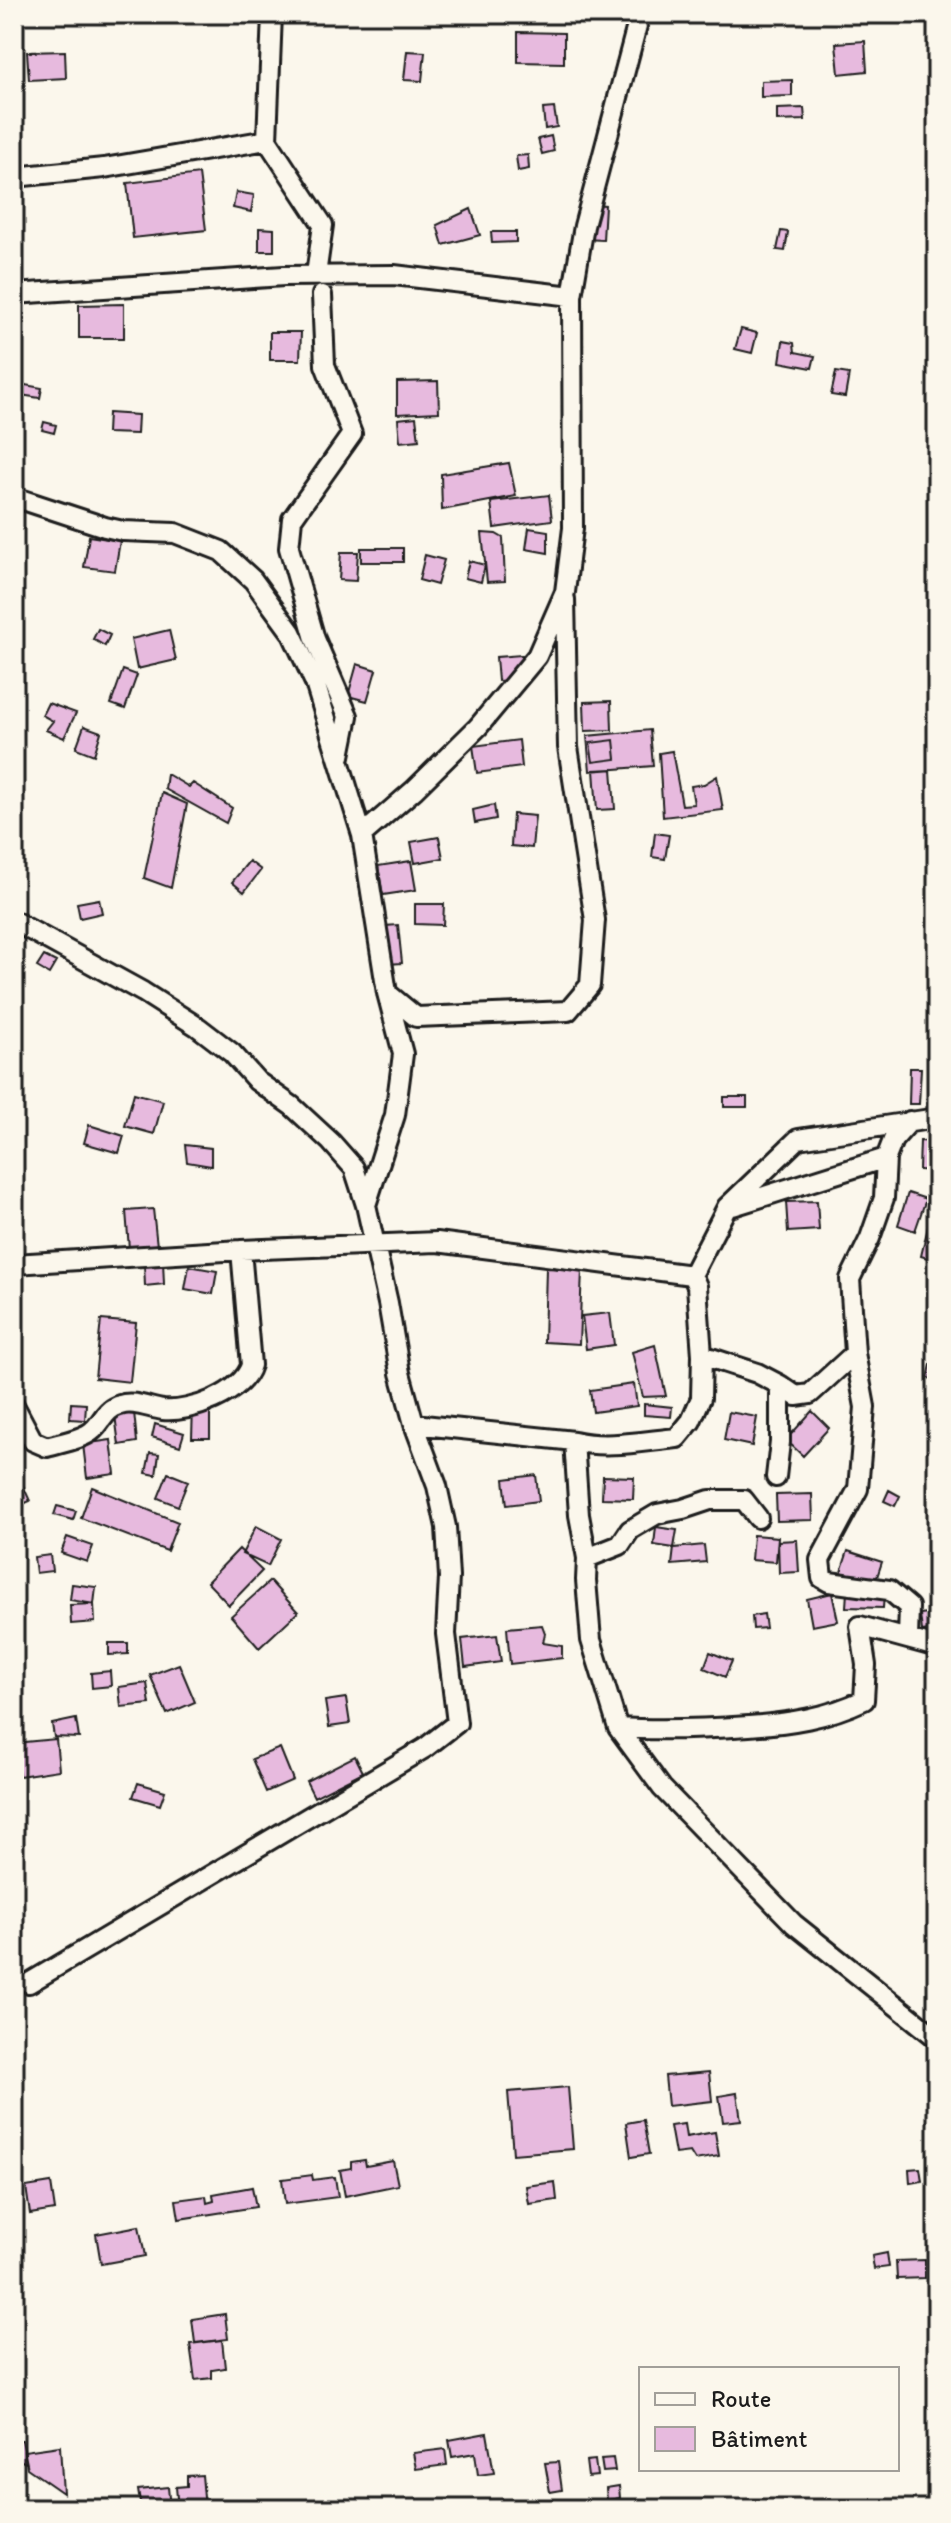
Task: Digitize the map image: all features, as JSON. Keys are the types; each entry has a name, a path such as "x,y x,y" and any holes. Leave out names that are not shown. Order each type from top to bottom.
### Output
{"street":[{"path":"272,14 267,140 323,225 316,275"},
{"path":"387,993 416,1017 459,1016 568,1011 590,985 595,920 568,747 565,592 573,528 572,296 584,226 640,14"},
{"path":"14,177 104,168 267,140"},
{"path":"14,294 316,275 394,275 572,296"},
{"path":"322,295 325,365 352,434 292,519 289,548 315,639 348,716 339,759"},
{"path":"14,497 105,527 123,531 175,533 221,551 253,580 291,632 315,683 362,835 387,993 403,1054 395,1115 366,1205"},
{"path":"362,835 414,790 478,727 537,656 565,592"},
{"path":"14,921 143,992 198,1027 232,1053 257,1081 292,1106 354,1168 366,1205 400,1373 414,1424 437,1486 446,1527 449,1577 446,1634 457,1723 425,1748 29,1983"},
{"path":"692,1275 727,1207 798,1139 937,1118"},
{"path":"908,1638 909,1607 889,1590 829,1582 822,1578 820,1560 858,1489 865,1407 855,1353 850,1279 870,1238 884,1198 886,1158 893,1140 910,1121"},
{"path":"727,1207 886,1158"},
{"path":"14,1264 437,1242 692,1275"},
{"path":"14,1405 33,1441 47,1447 92,1432 105,1413 121,1404 166,1411 224,1396 248,1375 251,1365 241,1250"},
{"path":"414,1424 586,1444 677,1438 691,1421 701,1398 702,1355 697,1286 692,1275"},
{"path":"702,1355 757,1373 796,1396 810,1394 855,1353"},
{"path":"776,1477 780,1442 780,1385"},
{"path":"574,1441 579,1515 587,1558 591,1640 618,1728 662,1788 794,1924 933,2035"},
{"path":"587,1558 620,1545 630,1530 657,1514 710,1500 744,1500 758,1518"},
{"path":"618,1728 713,1730 789,1723 822,1716 864,1700 866,1665 860,1626 937,1647"}],"building":[{"path":"518,32 564,33 564,63 518,62"},
{"path":"865,41 867,71 839,74 836,43"},
{"path":"65,51 66,78 29,80 27,52"},
{"path":"407,51 425,52 422,81 404,80"},
{"path":"792,80 792,96 761,97 761,81"},
{"path":"554,108 557,127 545,129 543,109"},
{"path":"804,108 805,120 777,121 777,109"},
{"path":"551,136 554,151 542,154 538,139"},
{"path":"528,155 529,169 518,171 516,156"},
{"path":"199,174 206,230 133,238 127,183"},
{"path":"236,192 254,195 251,212 233,208"},
{"path":"593,204 605,205 603,240 585,239"},
{"path":"471,209 480,235 443,245 437,225"},
{"path":"259,228 274,229 274,251 259,251"},
{"path":"781,231 788,232 785,251 777,250"},
{"path":"491,232 516,232 516,242 492,243"},
{"path":"124,304 124,338 79,338 79,305"},
{"path":"741,329 757,333 752,353 735,349"},
{"path":"270,332 301,332 300,360 270,360"},
{"path":"783,341 794,343 795,352 815,356 812,368 780,362"},
{"path":"836,372 849,374 845,397 831,395"},
{"path":"438,381 439,412 397,414 397,382"},
{"path":"14,383 42,388 40,398 14,394"},
{"path":"108,413 138,415 137,434 107,433"},
{"path":"416,417 419,440 400,442 398,419"},
{"path":"44,422 56,425 54,433 42,430"},
{"path":"509,463 516,496 442,510 441,474"},
{"path":"549,495 552,520 494,528 491,502"},
{"path":"529,528 548,531 548,553 526,549"},
{"path":"482,533 503,538 505,581 487,582"},
{"path":"89,536 120,541 115,571 84,567"},
{"path":"361,548 403,548 403,562 361,562"},
{"path":"341,552 358,552 356,581 339,580"},
{"path":"425,555 444,560 437,585 419,580"},
{"path":"469,561 485,565 481,582 465,578"},
{"path":"98,629 110,635 105,646 93,639"},
{"path":"169,630 176,660 137,669 131,639"},
{"path":"521,655 523,679 498,681 496,657"},
{"path":"357,664 376,670 367,701 348,696"},
{"path":"123,670 137,675 125,709 111,704"},
{"path":"611,701 612,730 585,731 584,702"},
{"path":"48,703 76,713 64,738 46,730 53,721 42,715"},
{"path":"84,726 101,732 94,755 76,748"},
{"path":"650,730 653,766 590,771 587,736"},
{"path":"519,740 522,767 477,773 473,746"},
{"path":"614,740 616,759 593,762 590,743"},
{"path":"672,751 682,805 694,804 691,786 704,784 717,776 723,810 663,817 659,753"},
{"path":"612,769 615,809 597,810 594,770"},
{"path":"167,774 189,787 193,783 232,808 226,823 165,789"},
{"path":"162,793 187,804 171,888 144,878"},
{"path":"494,805 496,819 475,823 473,810"},
{"path":"513,814 535,816 532,848 511,846"},
{"path":"655,833 669,835 665,859 652,857"},
{"path":"439,837 443,858 415,863 411,842"},
{"path":"249,861 261,870 244,892 232,882"},
{"path":"411,861 416,890 383,895 378,866"},
{"path":"99,899 102,913 80,918 77,903"},
{"path":"415,904 444,904 443,925 415,924"},
{"path":"398,925 402,963 388,964 385,926"},
{"path":"44,956 56,962 49,974 37,967"},
{"path":"910,1068 921,1068 919,1104 909,1104"},
{"path":"134,1093 163,1101 154,1134 125,1126"},
{"path":"724,1097 747,1097 747,1107 724,1107"},
{"path":"89,1125 124,1136 119,1153 84,1143"},
{"path":"920,1141 937,1142 937,1171 919,1170"},
{"path":"185,1145 211,1148 211,1166 187,1162"},
{"path":"908,1193 926,1199 915,1231 898,1225"},
{"path":"817,1201 819,1230 788,1232 786,1202"},
{"path":"153,1209 157,1246 129,1249 126,1211"},
{"path":"928,1227 937,1229 937,1261 921,1256"},
{"path":"163,1261 164,1284 145,1286 144,1263"},
{"path":"189,1266 217,1271 213,1294 185,1289"},
{"path":"546,1268 582,1270 579,1344 544,1342"},
{"path":"610,1313 614,1345 586,1349 582,1316"},
{"path":"101,1320 136,1323 130,1382 95,1378"},
{"path":"937,1342 937,1380 928,1378"},
{"path":"655,1345 666,1396 643,1397 632,1352"},
{"path":"634,1384 637,1406 593,1412 590,1390"},
{"path":"71,1403 86,1404 85,1420 70,1419"},
{"path":"644,1404 672,1407 671,1417 644,1415"},
{"path":"193,1406 210,1406 210,1438 192,1438"},
{"path":"812,1411 829,1428 803,1456 786,1440"},
{"path":"134,1412 137,1442 119,1445 115,1415"},
{"path":"729,1412 757,1417 752,1446 724,1440"},
{"path":"155,1424 184,1433 180,1446 152,1437"},
{"path":"111,1440 115,1474 87,1478 83,1444"},
{"path":"150,1453 159,1454 156,1475 146,1473"},
{"path":"14,1466 30,1501 14,1508"},
{"path":"168,1473 188,1481 178,1506 158,1498"},
{"path":"536,1475 539,1501 507,1505 504,1479"},
{"path":"603,1476 634,1477 633,1499 602,1498"},
{"path":"92,1487 178,1522 167,1551 81,1518"},
{"path":"889,1490 900,1496 895,1506 884,1501"},
{"path":"812,1494 813,1520 777,1521 776,1495"},
{"path":"57,1506 76,1511 73,1520 54,1515"},
{"path":"256,1526 281,1539 268,1566 242,1554"},
{"path":"656,1527 677,1530 674,1548 654,1545"},
{"path":"753,1535 778,1537 776,1562 751,1560"},
{"path":"67,1537 93,1546 87,1562 61,1553"},
{"path":"797,1540 799,1572 779,1573 778,1541"},
{"path":"704,1545 706,1562 672,1565 674,1548"},
{"path":"239,1549 262,1571 229,1605 207,1582"},
{"path":"848,1551 882,1562 874,1586 840,1575"},
{"path":"50,1555 52,1571 36,1573 34,1557"},
{"path":"932,1576 937,1576 937,1599 933,1599"},
{"path":"270,1581 298,1612 259,1648 231,1616"},
{"path":"72,1584 96,1587 94,1604 70,1600"},
{"path":"847,1592 884,1593 883,1608 846,1607"},
{"path":"832,1593 838,1621 812,1626 807,1599"},
{"path":"94,1604 95,1622 71,1624 70,1605"},
{"path":"937,1612 937,1629 922,1631 920,1614"},
{"path":"764,1614 766,1628 753,1629 752,1616"},
{"path":"542,1625 545,1633 543,1643 562,1646 562,1658 510,1664 507,1628"},
{"path":"497,1635 501,1662 465,1667 462,1639"},
{"path":"109,1643 128,1643 128,1654 109,1655"},
{"path":"710,1652 732,1661 725,1677 704,1668"},
{"path":"179,1664 195,1702 167,1714 150,1675"},
{"path":"110,1671 111,1686 92,1688 91,1673"},
{"path":"147,1683 150,1704 121,1707 119,1687"},
{"path":"346,1698 350,1724 329,1727 325,1701"},
{"path":"76,1719 79,1738 54,1737 52,1724"},
{"path":"56,1739 59,1770 19,1776 14,1743"},
{"path":"280,1748 293,1780 266,1792 252,1759"},
{"path":"355,1756 363,1772 314,1797 306,1781"},
{"path":"138,1783 165,1791 160,1805 133,1797"},
{"path":"709,2072 712,2101 668,2106 665,2076"},
{"path":"568,2087 573,2149 513,2154 508,2092"},
{"path":"737,2093 741,2120 723,2122 719,2096"},
{"path":"643,2120 649,2154 631,2157 626,2123"},
{"path":"684,2124 686,2137 715,2132 719,2156 695,2160 690,2152 675,2154 670,2126"},
{"path":"365,2160 366,2166 393,2161 398,2185 345,2196 340,2170 351,2168 351,2162"},
{"path":"920,2168 922,2181 910,2183 909,2169"},
{"path":"312,2175 313,2180 335,2177 338,2197 285,2204 282,2179"},
{"path":"555,2182 557,2200 529,2204 526,2186"},
{"path":"51,2183 55,2210 30,2214 26,2187"},
{"path":"252,2187 256,2207 179,2219 176,2200 206,2196 207,2203 214,2201 213,2194"},
{"path":"139,2226 145,2256 101,2264 96,2234"},
{"path":"887,2253 889,2267 874,2269 872,2256"},
{"path":"925,2260 925,2278 897,2279 896,2261"},
{"path":"225,2314 228,2339 195,2343 192,2319"},
{"path":"222,2340 225,2368 212,2370 212,2378 195,2380 190,2344"},
{"path":"487,2433 494,2473 478,2475 475,2453 452,2457 449,2440"},
{"path":"14,2440 22,2440 27,2464 15,2457"},
{"path":"60,2446 63,2493 27,2468 24,2451"},
{"path":"445,2449 447,2465 416,2469 413,2453"},
{"path":"613,2458 615,2471 603,2472 601,2459"},
{"path":"595,2460 597,2476 588,2477 586,2461"},
{"path":"558,2462 562,2490 550,2492 545,2463"},
{"path":"202,2475 205,2509 178,2509 176,2487 187,2486 187,2476"},
{"path":"619,2486 620,2498 607,2500 606,2488"},
{"path":"168,2487 170,2509 141,2509 138,2490"}]}
